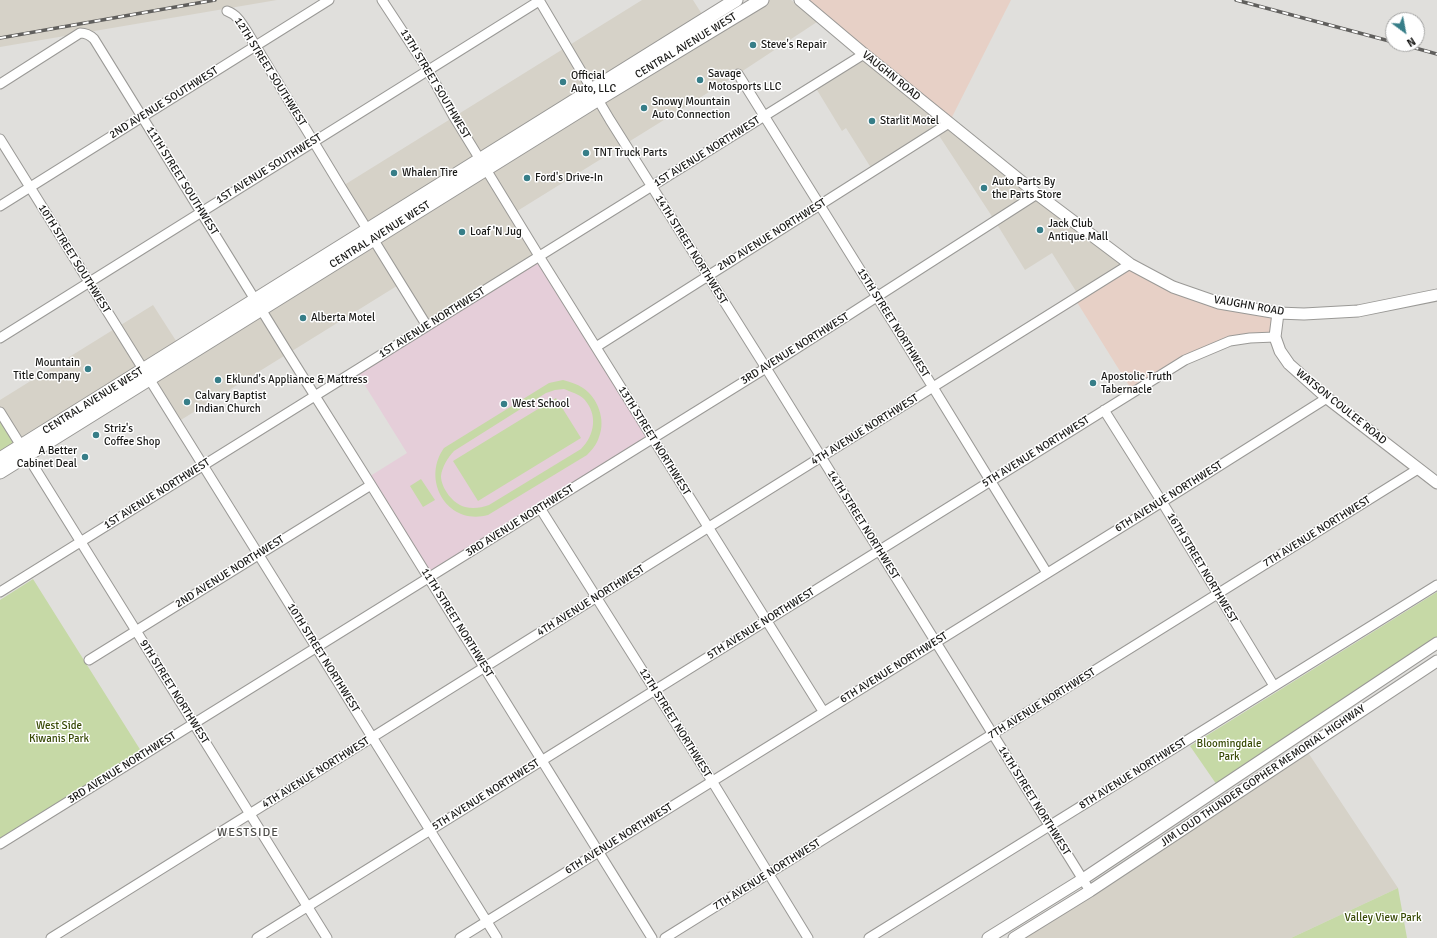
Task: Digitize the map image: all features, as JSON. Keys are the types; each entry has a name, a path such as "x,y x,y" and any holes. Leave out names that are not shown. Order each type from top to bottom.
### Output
{"highway":[{"name":"CENTRAL AVENUE WEST","path":"0,472 24,451 594,94 705,19 736,0"},
{"path":"705,19 744,0"},
{"name":"CENTRAL AVENUE WEST","path":"594,94 762,0"},
{"name":"CENTRAL AVENUE WEST","path":"0,459 24,451"}],"main road":[{"name":"VAUGHN ROAD","path":"800,0 864,54 1037,194 1130,264 1173,287 1219,303 1278,313 1335,313 1358,311 1437,295"},
{"name":"WATSON COULEE ROAD","path":"1278,313 1276,337 1280,351 1289,364 1327,398 1437,483"},
{"name":"JIM LOUD THUNDER GOPHER MEMORIAL HIGHWAY","path":"988,938 1083,879 1437,643"},
{"name":"JIM LOUD THUNDER GOPHER MEMORIAL HIGHWAY","path":"1014,938 1090,891 1437,661"}],"street":[{"name":"2ND AVENUE SOUTHWEST","path":"0,206 329,0"},
{"name":"13TH STREET SOUTHWEST","path":"382,0 428,70 483,164"},
{"name":"1ST AVENUE SOUTHWEST","path":"0,338 539,0"},
{"name":"14TH STREET NORTHWEST","path":"539,0 651,187 766,368 1090,891"},
{"name":"12TH STREET SOUTHWEST","path":"227,11 237,17 256,46 370,234"},
{"name":"11TH STREET SOUTHWEST","path":"0,84 80,33 88,34 94,39 258,304"},
{"name":"1ST AVENUE NORTHWEST","path":"0,592 864,54"},
{"name":"15TH STREET NORTHWEST","path":"738,74 934,387 1047,573"},
{"name":"2ND AVENUE NORTHWEST","path":"596,347 949,123"},
{"name":"10TH STREET SOUTHWEST","path":"0,139 146,374"},
{"name":"13TH STREET NORTHWEST","path":"483,164 823,711"},
{"name":"3RD AVENUE NORTHWEST","path":"0,844 766,368 1037,194"},
{"path":"370,234 427,326"},
{"name":"4TH AVENUE NORTHWEST","path":"51,938 1130,264"},
{"name":"11TH STREET NORTHWEST","path":"258,304 372,485 652,938"},
{"name":"5TH AVENUE NORTHWEST","path":"257,938 990,480 1185,360 1230,341 1250,338 1276,337"},
{"name":"10TH STREET NORTHWEST","path":"146,374 497,938"},
{"name":"6TH AVENUE NORTHWEST","path":"460,938 1327,398"},
{"name":"16TH STREET NORTHWEST","path":"1104,410 1274,686"},
{"name":"9TH STREET NORTHWEST","path":"0,412 327,938"},
{"name":"7TH AVENUE NORTHWEST","path":"665,938 1418,469"},
{"name":"2ND AVENUE NORTHWEST","path":"89,660 372,485"},
{"name":"12TH STREET NORTHWEST","path":"540,508 712,781 808,938"},
{"name":"8TH AVENUE NORTHWEST","path":"869,938 1437,585"}],"shaded area":[{"path":"0,0 277,0 0,47"},
{"path":"642,0 693,0 705,19 367,229 341,187"},
{"path":"762,0 791,0 820,20 738,74 514,213 539,256 427,326 400,284 176,423 149,379"},
{"path":"805,0 1011,0 949,123"},
{"path":"864,54 1130,264 1079,296 1052,253 1025,270 936,131 873,171 846,128 842,131 814,85"},
{"name":"West School","path":"539,256 653,438 429,577 367,478 407,453 356,371"},
{"path":"1130,264 1173,287 1278,313 1275,337 1230,341 1133,392 1075,299"},
{"path":"153,305 180,347 21,446 0,412 0,400"},
{"path":"1305,748 1398,888 1291,938 1014,938"}],"green space":[{"path":"563,380 571,382 583,388 593,397 599,410 602,424 596,444 587,455 488,515 473,517 461,514 450,507 442,498 437,486 435,474 438,461 444,448 549,383","holes":["564,389 582,397 588,405 593,418 592,431 581,449 489,505 477,508 468,508 456,503 448,495 443,485 441,476 446,462 454,451 546,393"]},
{"path":"556,398 581,438 478,501 453,461"},
{"path":"0,412 21,446 0,459"},
{"path":"421,479 435,500 423,507 410,486"},
{"name":"West Side Kiwanis Park","path":"33,579 141,751 0,839 0,600"},
{"name":"Bloomingdale Park","path":"1437,592 1437,637 1219,788 1190,746"},
{"name":"Valley View Park","path":"1398,888 1407,938 1291,938"}],"railway":[{"path":"0,38 215,0"},
{"path":"1236,0 1385,40"},
{"path":"1425,51 1437,54"}],"place":[{"name":"Steve's Repair","path":"753,45"},
{"name":"Savage Motosports LLC","path":"700,80"},
{"name":"Official Auto, LLC","path":"563,82"},
{"name":"Snowy Mountain Auto Connection","path":"644,108"},
{"name":"Starlit Motel","path":"872,121"},
{"name":"TNT Truck Parts","path":"586,153"},
{"name":"Whalen Tire","path":"394,173"},
{"name":"Ford's Drive-In","path":"527,178"},
{"name":"Auto Parts By the Parts Store","path":"984,188"},
{"name":"Jack Club Antique Mall","path":"1040,230"},
{"name":"Loaf 'N Jug","path":"462,232"},
{"name":"Alberta Motel","path":"303,318"},
{"name":"Mountain Title Company","path":"88,369"},
{"name":"Eklund's Appliance & Mattress","path":"218,380"},
{"name":"Apostolic Truth Tabernacle","path":"1093,383"},
{"name":"Calvary Baptist Indian Church","path":"187,402"},
{"name":"West School","path":"504,404"},
{"name":"Striz's Coffee Shop","path":"96,435"},
{"name":"A Better Cabinet Deal","path":"85,457"}],"district":[{"name":"WESTSIDE","path":"248,833"}]}
